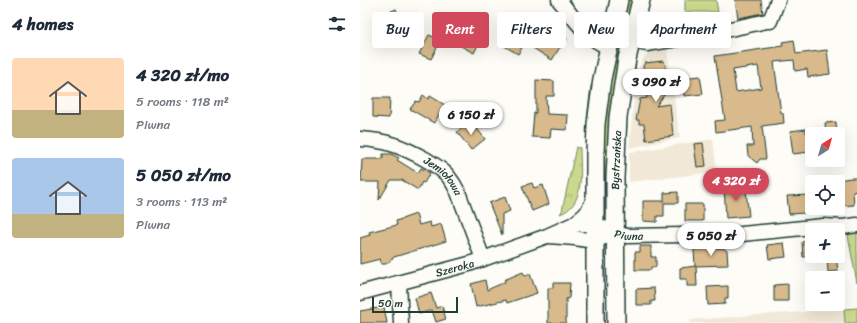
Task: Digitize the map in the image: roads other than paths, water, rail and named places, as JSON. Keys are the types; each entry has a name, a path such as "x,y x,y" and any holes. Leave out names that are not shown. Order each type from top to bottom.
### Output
{"main road":[{"name":"Bystrzańska","path":"616,12 619,0"},
{"name":"Bystrzańska","path":"616,323 615,178 618,117 622,88 640,0"},
{"name":"Bystrzańska","path":"595,323 594,241 596,124 608,48"}],"street":[{"path":"559,0 574,18"},
{"path":"631,41 647,44 770,21 778,0"},
{"name":"Jemiołowa","path":"360,139 374,140 397,145 434,164 447,175 458,192 483,259"},
{"name":"Szeroka","path":"360,293 469,264 547,236 574,224 586,214 595,198"},
{"name":"Szeroka","path":"574,224 595,224 615,233"},
{"name":"Piwna","path":"594,241 615,233 627,236 742,234 823,226 857,226"},
{"name":"Szeroka","path":"547,236 594,241"},
{"path":"399,283 401,323"}]}
